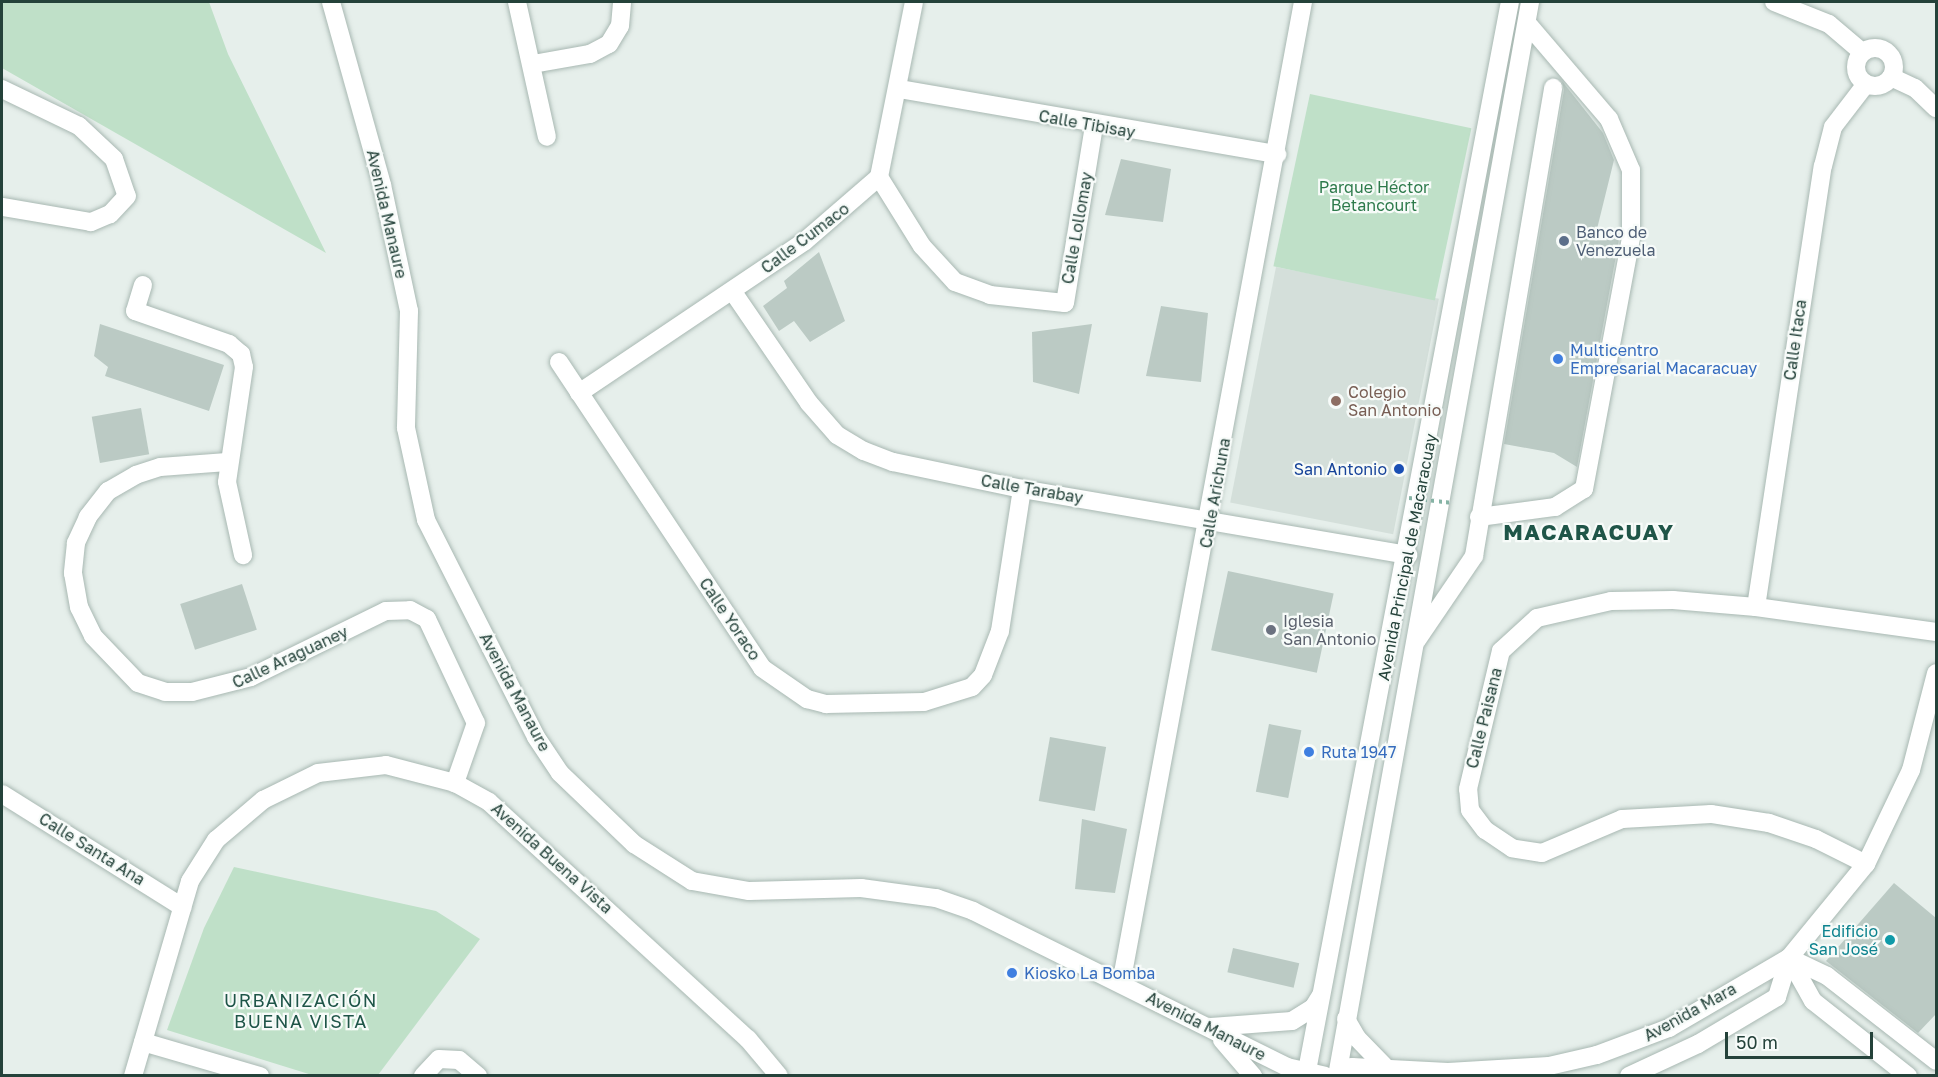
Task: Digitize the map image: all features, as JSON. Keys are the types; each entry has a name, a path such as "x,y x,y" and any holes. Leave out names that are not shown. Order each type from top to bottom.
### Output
{"street":[{"name":"Avenida Manaure","path":"331,2 382,185 408,311 406,428 426,520 536,737 560,773 634,844 692,881 749,891 861,888 936,898 1121,984 1306,1074 1325,1076"},
{"path":"517,2 533,64 547,137"},
{"path":"533,64 590,54 609,44 620,26 622,2"},
{"path":"879,177 899,89 914,2"},
{"name":"Calle Arichuna","path":"1121,984 1211,518 1303,2"},
{"name":"Avenida Principal de Macaracuay","path":"1306,1074 1326,988 1510,2"},
{"name":"Avenida Principal de Macaracuay","path":"1339,1076 1346,1019 1530,2"},
{"path":"1774,2 1829,24 1862,52 1886,51 1894,63 1891,77 1880,86 1866,84 1856,66 1862,52"},
{"path":"1479,517 1555,507 1584,489 1631,237 1631,170 1609,119 1527,22"},
{"path":"1891,77 1914,88 1936,108"},
{"name":"Calle Itaca","path":"1756,607 1823,166 1833,127 1866,84"},
{"path":"1416,642 1470,569 1553,88"},
{"path":"2,89 79,126 114,159 127,196 110,214 92,222 2,207"},
{"name":"Calle Tibisay","path":"899,89 1094,126 1277,154"},
{"name":"Calle Lollomay","path":"879,177 922,246 955,282 990,295 1065,303 1094,126"},
{"name":"Calle Cumaco","path":"579,393 733,292 805,241 879,177"},
{"path":"143,285 135,311 229,344 241,354 244,367 236,429 227,462 227,482 243,555"},
{"name":"Calle Tarabay","path":"733,292 809,403 837,435 893,462 1022,489 1211,518 1408,555"},
{"name":"Calle Yoraco","path":"559,362 762,668 807,699 826,704 924,702 972,687 983,675 1000,631 1022,489"},
{"name":"Calle Araguaney","path":"227,462 160,467 136,475 108,491 88,517 76,543 73,573 79,607 93,636 138,683 165,692 192,692 251,677 386,610 410,610 427,619 476,723 455,783"},
{"name":"Calle Paisana","path":"1866,864 1816,839 1769,823 1678,813 1622,819 1542,853 1512,848 1485,830 1470,810 1468,789 1475,751 1502,651 1537,618 1611,601 1756,607 1936,632"},
{"name":"Avenida Mara","path":"1339,1076 1352,1067 1448,1072 1549,1066 1597,1055 1669,1028 1789,958 1866,864 1911,771 1936,673"},
{"name":"Avenida Buena Vista","path":"134,1076 190,881 216,840 263,800 318,772 386,765 455,783 489,802 530,836 748,1039 778,1076"},
{"name":"Calle Santa Ana","path":"2,794 182,907"},
{"path":"1789,958 1850,992 1936,1061"},
{"path":"1789,958 1813,1001 1908,1076"},
{"name":"Avenida Mara","path":"1629,1076 1698,1044 1777,997 1789,958"},
{"path":"1207,1027 1292,1022 1313,1008 1326,988"},
{"path":"1346,1019 1357,1038 1387,1069"},
{"path":"1207,1027 1253,1076"},
{"path":"143,1042 260,1076"},
{"path":"423,1076 439,1059 459,1060 478,1076"}],"path":[{"path":"1409,498 1453,503"}],"shaded area":[{"name":"Colegio San Antonio","path":"1276,267 1439,299 1393,534 1230,503"}],"green space":[{"path":"2,2 209,2 228,54 326,253 2,68"},
{"name":"Parque Héctor Betancourt","path":"1310,94 1471,128 1435,300 1273,266"},
{"path":"234,867 436,911 480,939 378,1075 312,1075 167,1030 204,928"}],"building":[{"name":"Multicentro Empresarial Macaracuay","path":"1562,81 1603,133 1614,160 1597,229 1620,234 1577,467 1554,453 1504,444 1564,90"},
{"path":"1121,159 1171,169 1163,222 1105,215"},
{"path":"819,252 845,321 810,342 794,321 779,331 763,306 787,288 784,281"},
{"path":"1161,306 1208,313 1201,382 1146,376"},
{"path":"100,324 224,365 209,411 105,376 108,367 94,356"},
{"path":"1092,324 1079,394 1033,382 1032,332"},
{"path":"141,408 149,454 100,463 92,417"},
{"name":"Iglesia San Antonio","path":"1228,571 1334,593 1317,673 1211,650"},
{"path":"242,584 257,630 195,650 180,604"},
{"path":"1269,724 1301,730 1288,798 1256,792"},
{"path":"1050,737 1106,747 1095,811 1039,801"},
{"path":"1082,819 1127,829 1115,893 1075,889"},
{"name":"Edificio San José","path":"1894,883 1936,918 1936,1014 1918,1033 1826,961"},
{"path":"1233,948 1299,963 1294,988 1227,972"}],"place":[{"name":"Banco de Venezuela","path":"1564,241"},
{"name":"Multicentro Empresarial Macaracuay","path":"1558,359"},
{"name":"Colegio San Antonio","path":"1336,401"},
{"name":"San Antonio","path":"1399,469"},
{"name":"Iglesia San Antonio","path":"1271,630"},
{"name":"Ruta 1947","path":"1309,752"},
{"name":"Edificio San José","path":"1890,940"},
{"name":"Kiosko La Bomba","path":"1012,973"}],"district":[{"name":"MACARACUAY","path":"1589,532"},
{"name":"URBANIZACIÓN BUENA VISTA","path":"301,1011"}]}
